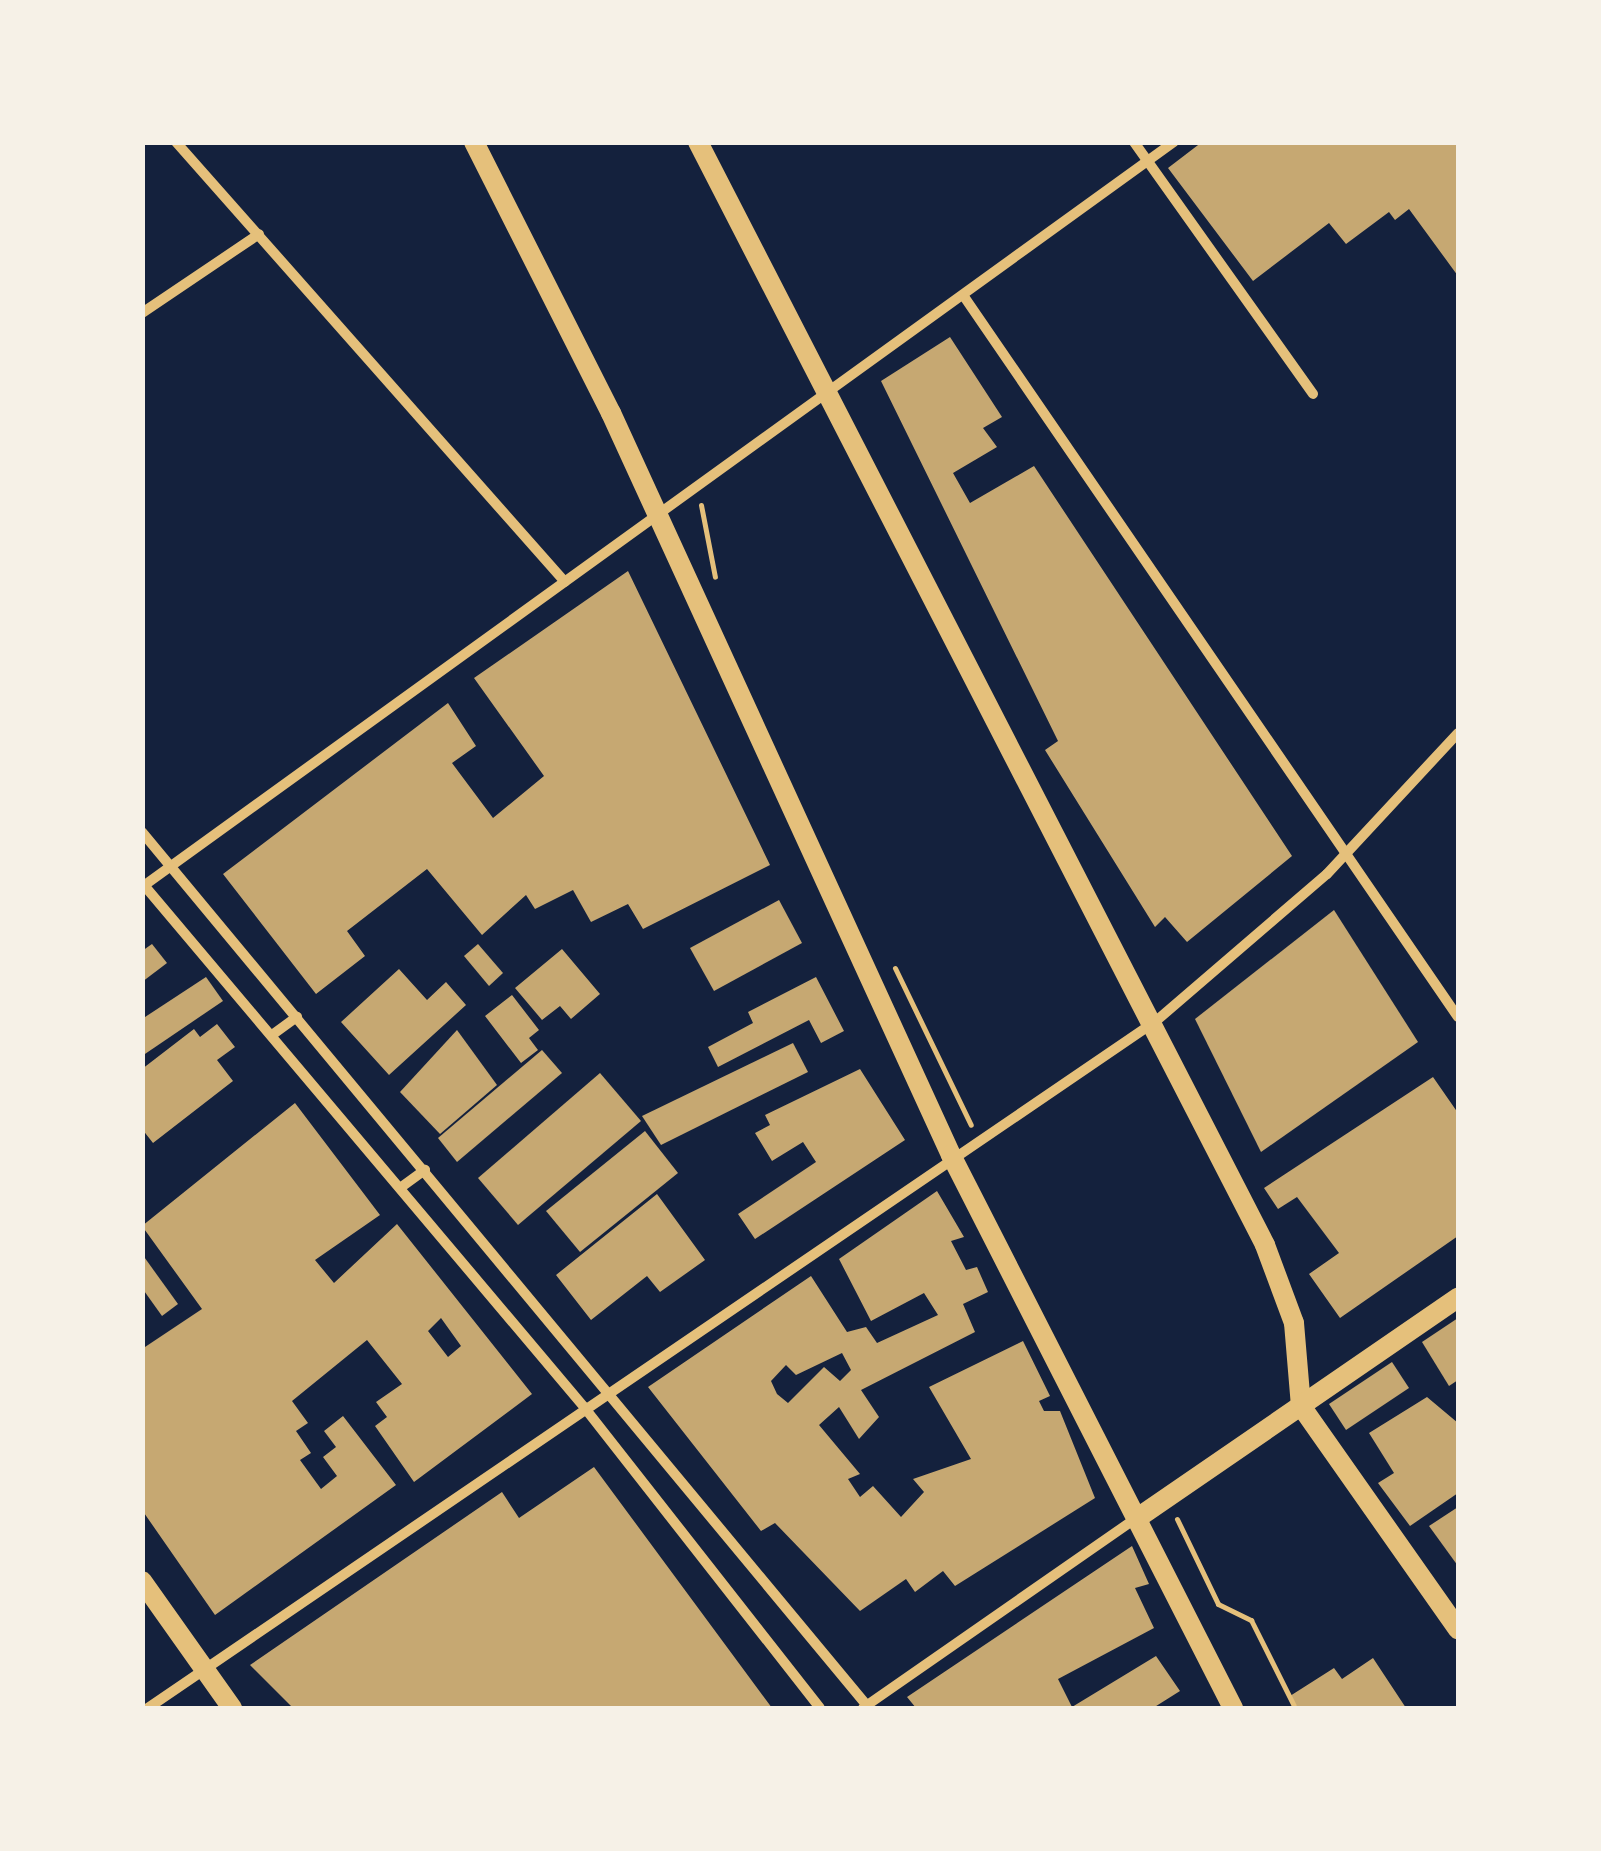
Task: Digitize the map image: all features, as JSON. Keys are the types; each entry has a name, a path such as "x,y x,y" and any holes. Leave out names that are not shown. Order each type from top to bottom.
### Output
{"main road":[{"path":"474,142 655,517 951,1155 1234,1708"},
{"path":"698,142 1156,1020 1279,1276 1299,1348 1301,1406 1458,1629"},
{"path":"1136,1519 1458,1298"},
{"path":"142,1581 232,1708"}],"street":[{"path":"176,142 566,582"},
{"path":"1134,142 1313,394"},
{"path":"820,1708 584,1407 143,886 1174,142"},
{"path":"142,313 259,234"},
{"path":"963,295 1458,1016"},
{"path":"148,1708 608,1389 1156,1020 1348,854 1458,733"},
{"path":"142,832 608,1389 866,1708 1136,1519"},
{"path":"272,1036 296,1016"},
{"path":"400,1188 425,1170"}],"path":[{"path":"1166,1497 1218,1604 1252,1620 1294,1708"}],"building":[{"path":"1202,142 1458,142 1458,276 1409,209 1395,220 1389,212 1346,244 1329,223 1253,281 1168,168"},
{"path":"950,337 1002,417 983,428 997,447 953,473 970,503 1034,466 1292,856 1187,942 1165,917 1155,927 1045,750 1058,741 881,381"},
{"path":"628,571 770,865 643,929 628,904 591,922 573,890 535,909 526,895 482,935 427,869 347,931 365,956 316,994 223,874 448,703 476,746 452,763 493,818 544,776 474,678"},
{"path":"779,900 802,943 714,991 690,948"},
{"path":"1334,910 1418,1042 1261,1152 1195,1019"},
{"path":"152,944 167,963 142,982 142,951"},
{"path":"478,944 503,973 489,986 464,956"},
{"path":"562,949 600,994 571,1019 560,1006 542,1020 515,988"},
{"path":"399,969 427,1000 446,982 466,1005 389,1075 341,1022"},
{"path":"206,977 223,1001 142,1056 142,1019"},
{"path":"816,977 844,1031 821,1043 809,1020 718,1067 708,1047 753,1023 748,1012"},
{"path":"512,995 539,1030 529,1038 538,1050 521,1063 485,1016"},
{"path":"217,1024 235,1047 217,1060 233,1081 153,1143 142,1129 142,1069 194,1029 200,1037"},
{"path":"457,1030 497,1085 440,1134 400,1092"},
{"path":"793,1043 808,1072 661,1145 642,1116"},
{"path":"542,1050 562,1073 457,1162 438,1138"},
{"path":"860,1069 905,1140 755,1239 738,1214 816,1162 803,1142 772,1161 755,1133 770,1125 765,1115"},
{"path":"600,1073 641,1121 518,1225 478,1178"},
{"path":"1433,1077 1458,1113 1458,1236 1340,1318 1309,1274 1339,1253 1297,1197 1278,1209 1264,1188"},
{"path":"295,1103 380,1215 315,1260 334,1283 397,1224 532,1394 414,1482 375,1426 387,1417 376,1402 402,1384 367,1340 292,1401 308,1423 296,1431 311,1453 300,1460 321,1489 337,1476 323,1457 336,1447 324,1431 343,1416 396,1485 215,1615 142,1510 142,1349 202,1309 142,1226","holes":["441,1318 461,1346 448,1357 428,1331"]},
{"path":"645,1131 678,1173 580,1252 546,1211"},
{"path":"937,1191 964,1237 951,1241 966,1270 977,1267 988,1292 963,1304 975,1332 861,1390 879,1417 859,1439 839,1407 819,1425 860,1474 848,1479 860,1497 873,1486 901,1517 924,1492 913,1479 971,1459 929,1387 1023,1341 1050,1396 1039,1401 1044,1411 1060,1411 1095,1498 955,1586 943,1571 915,1592 906,1579 860,1611 775,1523 761,1531 648,1387 811,1276 847,1332 866,1327 877,1343 938,1315 924,1293 871,1321 839,1259","holes":["842,1353 851,1370 840,1381 824,1367 788,1403 777,1394 771,1381 786,1365 796,1375"]},
{"path":"657,1194 705,1260 660,1292 647,1276 591,1320 556,1275"},
{"path":"142,1254 178,1304 162,1316 142,1288"},
{"path":"1458,1318 1458,1380 1449,1386 1422,1342"},
{"path":"1392,1362 1409,1388 1346,1430 1329,1404"},
{"path":"1427,1397 1458,1423 1458,1493 1410,1526 1378,1483 1394,1473 1369,1433"},
{"path":"594,1467 772,1708 293,1708 250,1665 502,1492 519,1518"},
{"path":"1458,1507 1458,1566 1429,1526"},
{"path":"1132,1546 1149,1584 1135,1588 1154,1628 1058,1679 1072,1707 1156,1656 1180,1691 1153,1708 916,1708 907,1697"},
{"path":"1373,1658 1406,1708 1298,1708 1290,1696 1334,1668 1342,1679"}]}
